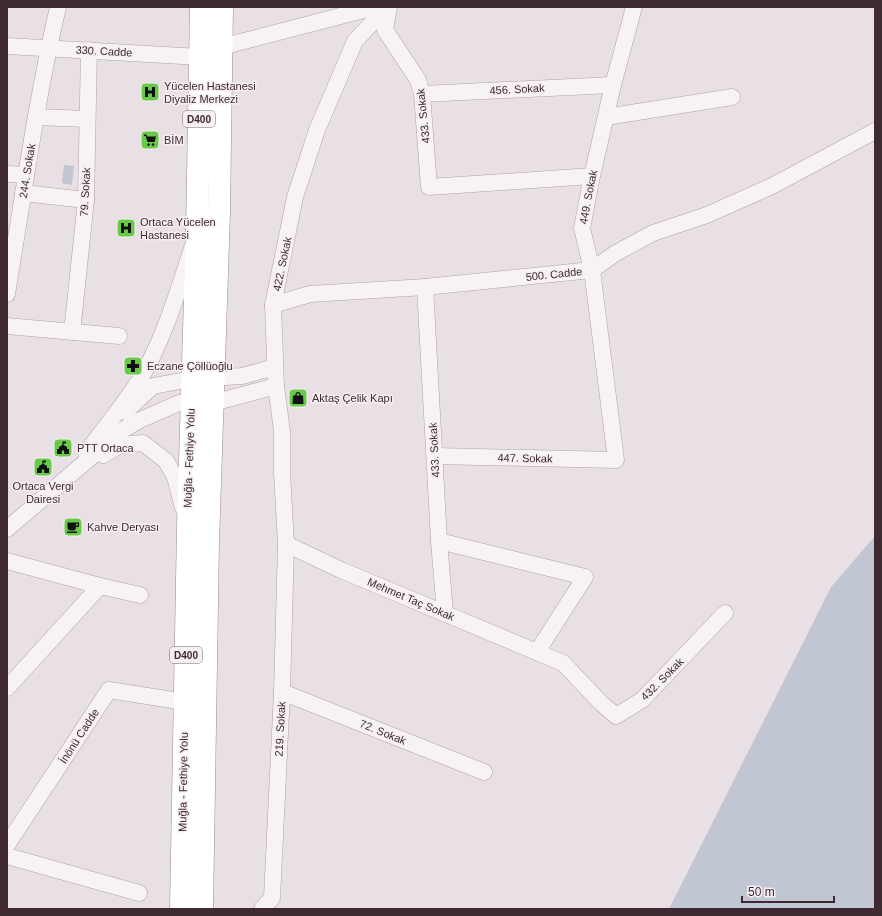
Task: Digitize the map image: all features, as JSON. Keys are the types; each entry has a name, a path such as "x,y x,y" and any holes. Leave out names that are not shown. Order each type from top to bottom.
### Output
{"highway":[{"name":"Muğla - Fethiye Yolu","path":"201,7 197,232 203,378 213,403 208,543 202,909"},
{"name":"Muğla - Fethiye Yolu","path":"181,909 191,402 203,378 218,212 222,7"}],"street":[{"name":"244. Sokak","path":"7,294 36,117 58,7"},
{"path":"221,47 375,7"},
{"name":"433. Sokak","path":"388,7 385,30 418,80 422,94 429,187 592,176"},
{"name":"422. Sokak","path":"286,544 282,472 282,431 276,386 273,305 295,197 318,130 355,41 388,7"},
{"name":"449. Sokak","path":"616,460 592,270 582,228 592,176 613,85 634,7"},
{"name":"330. Cadde","path":"7,46 200,57"},
{"name":"79. Sokak","path":"72,332 86,200 89,50"},
{"name":"456. Sokak","path":"422,94 613,85"},
{"path":"606,117 732,97"},
{"path":"36,117 87,119"},
{"name":"500. Cadde","path":"273,305 310,294 426,287 592,270 616,253 653,233 707,215 772,186 875,131"},
{"path":"7,174 26,176"},
{"path":"23,193 86,200"},
{"path":"71,474 137,384 169,318 197,232"},
{"name":"433. Sokak","path":"426,287 434,456 445,613"},
{"path":"7,326 119,336"},
{"path":"102,431 153,386 203,378 242,376 275,367"},
{"path":"7,529 124,429 140,420 179,403 213,403 276,386"},
{"path":"71,474 120,445 143,443 166,461 175,476 188,527"},
{"name":"447. Sokak","path":"434,456 616,460"},
{"path":"439,541 585,576 537,652"},
{"name":"Mehmet Taç Sokak","path":"286,544 341,570 537,652"},
{"name":"219. Sokak","path":"262,909 272,898 282,692 286,544"},
{"path":"7,561 140,595"},
{"path":"7,688 100,586"},
{"name":"432. Sokak","path":"537,652 563,663 616,716 642,700 725,614"},
{"name":"İnönü Cadde","path":"7,845 110,690 185,702"},
{"name":"72. Sokak","path":"282,692 484,772"},
{"path":"7,856 139,893"}],"shaded area":[{"path":"64,165 74,166 72,185 62,183"},
{"path":"875,536 875,909 669,909 831,587"}],"place":[{"name":"Yücelen Hastanesi Diyaliz Merkezi","path":"150,92"},
{"name":"BİM","path":"150,140"},
{"name":"Ortaca Yücelen Hastanesi","path":"126,228"},
{"name":"Eczane Çöllüoğlu","path":"133,366"},
{"name":"Aktaş Çelik Kapı","path":"298,398"},
{"name":"PTT Ortaca","path":"63,448"},
{"name":"Ortaca Vergi Dairesi","path":"43,467"},
{"name":"Kahve Deryası","path":"73,527"}]}
